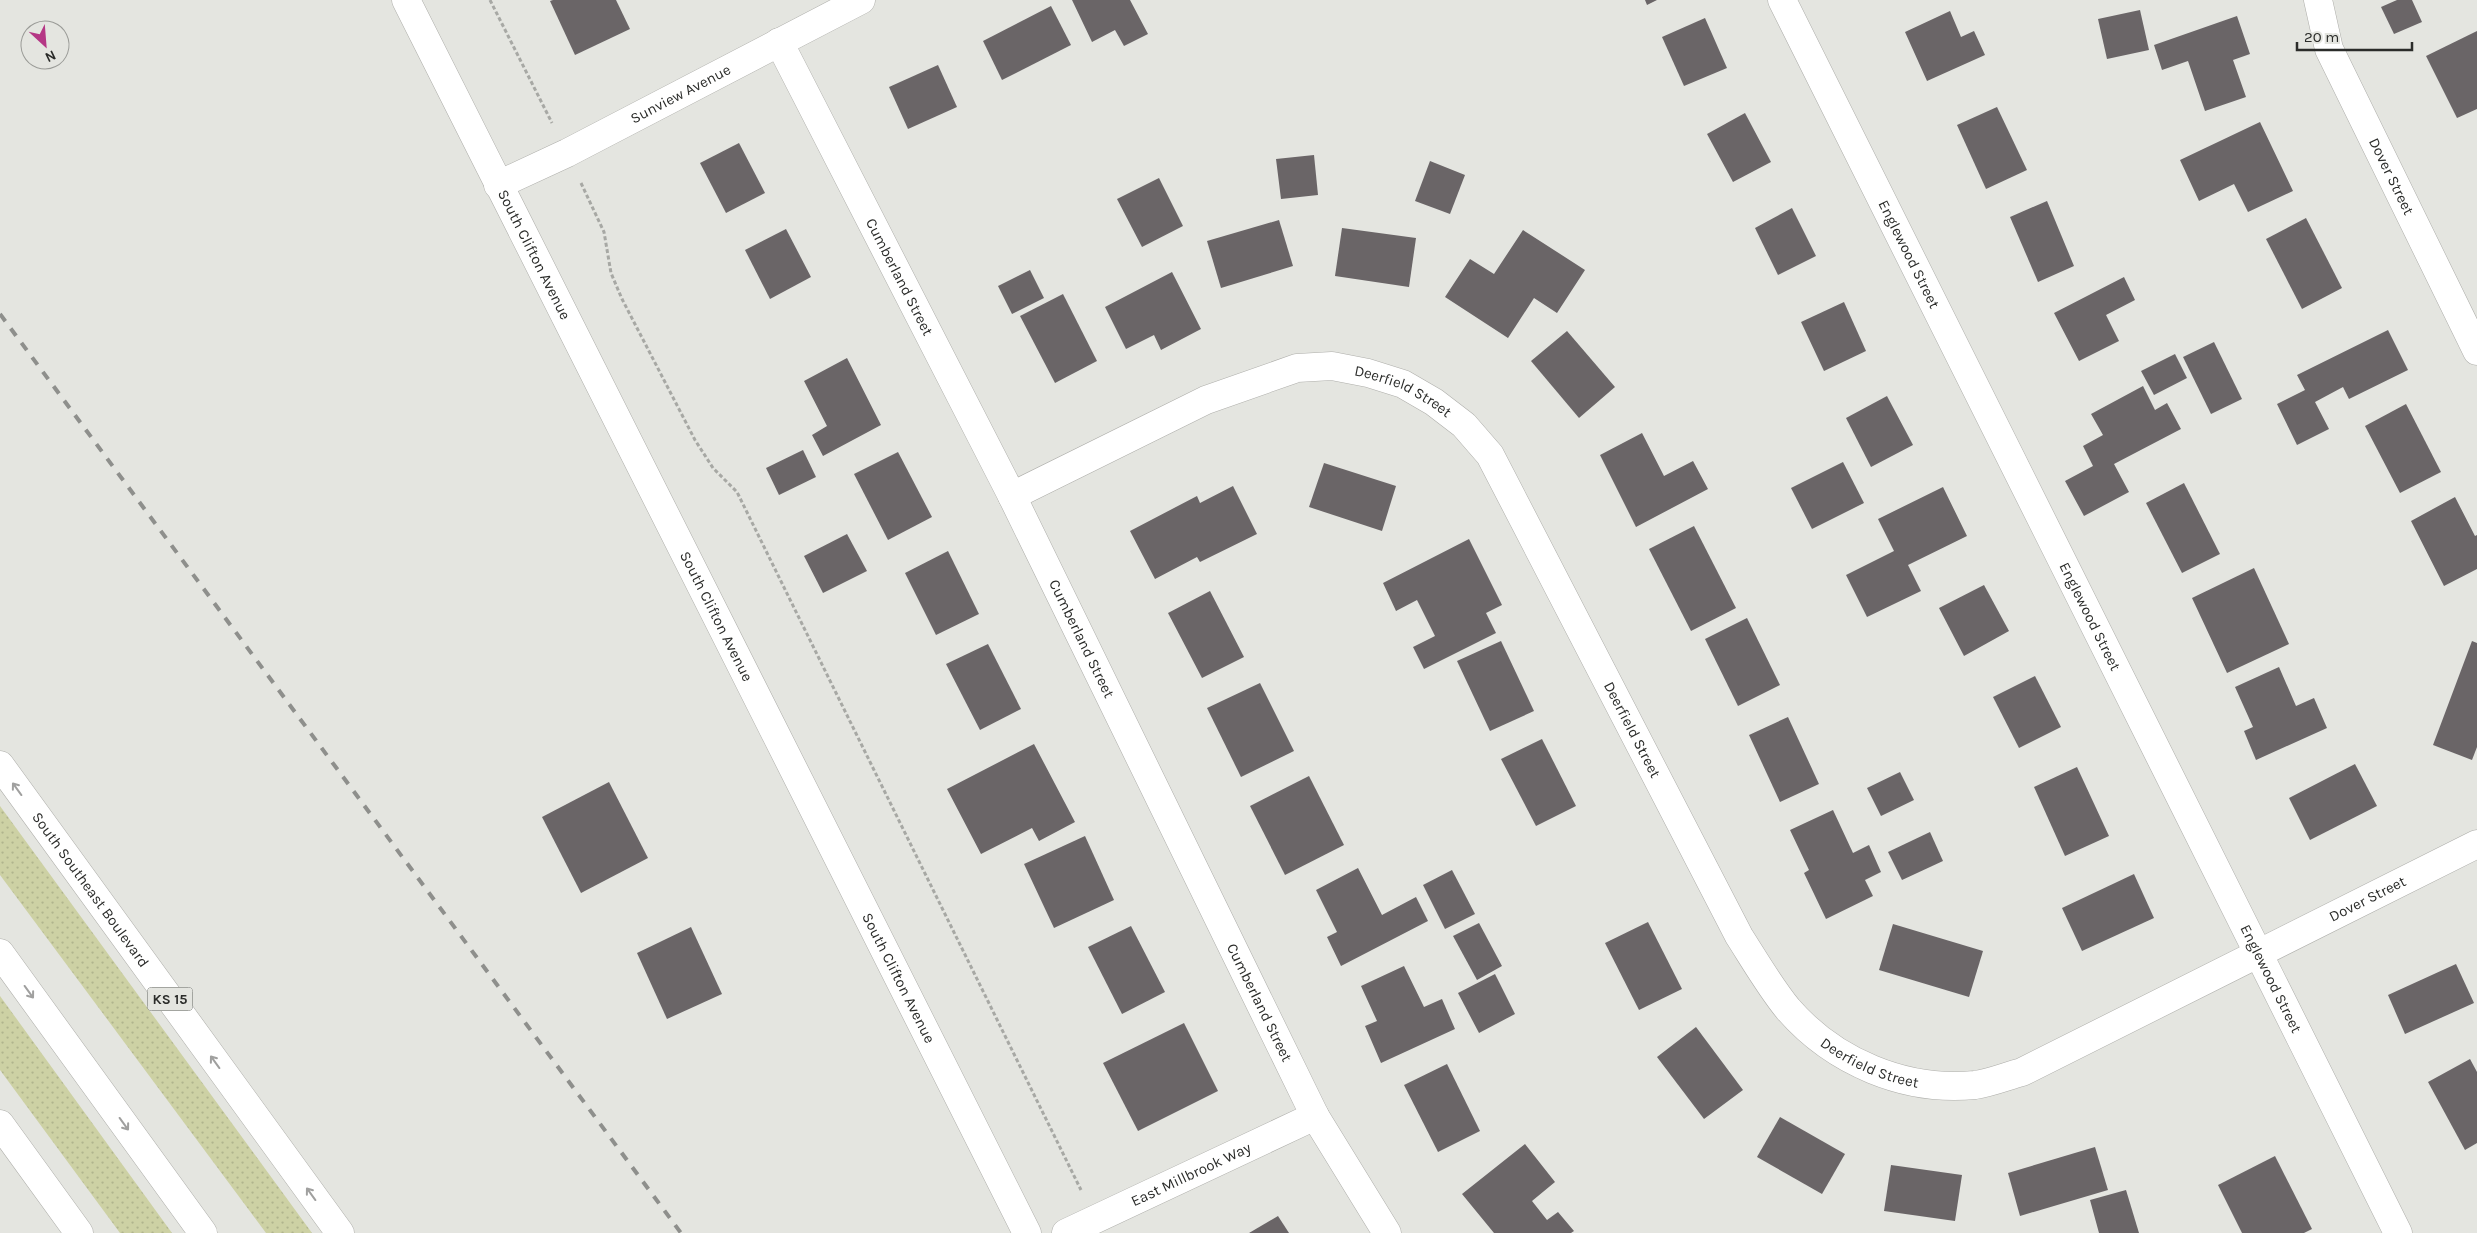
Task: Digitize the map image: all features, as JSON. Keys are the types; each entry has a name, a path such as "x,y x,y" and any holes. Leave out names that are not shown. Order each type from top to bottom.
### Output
{"street":[{"name":"South Clifton Avenue","path":"406,0 498,185 680,540 1027,1233"},
{"name":"Sunview Avenue","path":"498,185 567,153 862,0"},
{"name":"Englewood Street","path":"1782,0 2398,1233"},
{"name":"Dover Street","path":"2318,0 2329,49 2477,351"},
{"name":"Cumberland Street","path":"779,42 1012,496 1315,1116 1387,1233"},
{"name":"Deerfield Street","path":"1012,496 1206,400 1297,368 1332,366 1368,372 1402,384 1434,402 1464,426 1490,455 1740,936 1758,966 1788,1009 1811,1030 1843,1056 1880,1074 1927,1085 1976,1085 2022,1072 2259,954"},
{"name":"South Southeast Boulevard","path":"0,765 340,1233"},
{"name":"Dover Street","path":"2259,954 2477,844"},
{"path":"0,952 203,1233"},
{"name":"East Millbrook Way","path":"1066,1233 1315,1116"},
{"path":"0,1124 79,1233"}],"path":[{"path":"490,0 567,153 604,232 611,273 622,299 695,440 713,468 737,492 1096,1220"}],"green space":[{"path":"0,806 312,1233 266,1233 0,875"},
{"path":"0,996 172,1233 120,1233 0,1070"}],"building":[{"path":"616,0 630,29 575,55 550,1"},
{"path":"1072,0 1130,0 1148,34 1124,46 1115,30 1092,42"},
{"path":"1645,0 1657,0 1647,5"},
{"path":"2397,0 2412,0 2422,22 2394,34 2381,7"},
{"path":"1051,6 1071,45 1002,80 983,41"},
{"path":"2140,10 2149,50 2107,59 2098,19"},
{"path":"1950,11 1961,37 1974,31 1985,55 1927,81 1905,32"},
{"path":"2237,16 2250,54 2233,60 2246,97 2205,111 2188,61 2162,70 2154,45"},
{"path":"1705,18 1727,68 1684,86 1662,37"},
{"path":"2477,31 2477,109 2457,118 2426,56"},
{"path":"938,65 957,107 908,129 889,87"},
{"path":"1997,107 2027,170 1986,189 1957,125"},
{"path":"1745,113 1771,162 1733,182 1707,134"},
{"path":"2260,122 2293,191 2248,212 2234,184 2199,201 2180,160"},
{"path":"739,143 765,193 726,213 700,163"},
{"path":"1314,155 1318,195 1281,199 1276,159"},
{"path":"1430,161 1465,175 1450,214 1415,201"},
{"path":"1159,178 1183,226 1142,247 1117,199"},
{"path":"2047,201 2074,266 2038,282 2010,217"},
{"path":"1792,208 1816,256 1778,275 1755,228"},
{"path":"2306,218 2342,288 2302,309 2266,239"},
{"path":"1279,220 1293,266 1221,288 1207,241"},
{"path":"1342,228 1416,238 1409,287 1335,276"},
{"path":"786,229 811,277 770,299 745,250"},
{"path":"1523,230 1585,270 1557,313 1534,298 1508,338 1445,297 1470,259 1494,274"},
{"path":"1030,270 1044,298 1012,314 998,286"},
{"path":"1172,272 1201,329 1161,350 1154,335 1126,349 1105,307"},
{"path":"2124,277 2135,300 2106,315 2119,341 2079,361 2054,313"},
{"path":"1063,294 1097,361 1055,383 1020,316"},
{"path":"1844,302 1866,351 1824,371 1801,322"},
{"path":"2388,330 2408,370 2349,399 2343,387 2315,402 2329,429 2297,445 2277,404 2305,390 2297,375"},
{"path":"1567,331 1615,387 1579,418 1531,361"},
{"path":"2214,342 2242,399 2211,414 2183,357"},
{"path":"2175,354 2187,378 2154,395 2141,371"},
{"path":"847,358 881,425 823,456 812,435 827,426 804,381"},
{"path":"2143,386 2155,410 2167,403 2181,429 2114,464 2129,492 2084,516 2065,481 2093,466 2083,446 2103,435 2091,414"},
{"path":"1887,396 1913,445 1871,467 1846,418"},
{"path":"2406,404 2441,472 2400,493 2365,426"},
{"path":"1642,433 1664,476 1693,461 1708,489 1636,527 1600,455"},
{"path":"803,450 816,477 779,495 766,468"},
{"path":"898,452 932,517 888,540 854,474"},
{"path":"1843,462 1864,503 1812,529 1791,488"},
{"path":"1324,463 1396,486 1382,531 1309,507"},
{"path":"2184,483 2220,554 2182,573 2146,503"},
{"path":"1233,486 1257,534 1200,562 1197,557 1155,579 1130,531 1197,496 1200,503"},
{"path":"1943,487 1967,536 1908,565 1921,591 1867,617 1846,575 1894,551 1878,519"},
{"path":"2455,497 2475,536 2477,535 2477,569 2444,586 2411,521"},
{"path":"1694,526 1736,608 1691,631 1649,549"},
{"path":"847,534 867,571 823,593 804,556"},
{"path":"1469,539 1502,605 1486,613 1496,633 1424,669 1413,647 1435,636 1417,600 1396,611 1383,583"},
{"path":"948,551 979,614 936,635 905,573"},
{"path":"2254,568 2289,644 2227,673 2192,598"},
{"path":"1984,585 2009,631 1964,656 1939,608"},
{"path":"1210,591 1244,657 1202,678 1168,613"},
{"path":"1747,618 1780,685 1738,706 1705,639"},
{"path":"1501,641 1534,711 1490,731 1457,661"},
{"path":"2472,641 2477,643 2477,747 2472,760 2433,745"},
{"path":"988,644 1021,709 980,730 946,664"},
{"path":"2279,667 2296,706 2314,698 2327,728 2256,760 2244,731 2253,727 2235,687"},
{"path":"2035,676 2061,727 2019,748 1993,697"},
{"path":"1260,683 1294,751 1241,777 1207,708"},
{"path":"1788,717 1819,784 1780,802 1749,735"},
{"path":"1542,739 1576,806 1536,826 1501,759"},
{"path":"1034,744 1075,822 1039,841 1032,828 981,854 947,789"},
{"path":"2355,764 2377,806 2310,840 2289,798"},
{"path":"2077,767 2109,836 2065,856 2034,787"},
{"path":"1900,772 1914,800 1881,816 1867,788"},
{"path":"1309,776 1344,845 1285,875 1250,806"},
{"path":"609,782 648,858 581,893 542,817"},
{"path":"1833,810 1853,853 1869,845 1881,872 1865,880 1873,896 1826,919 1804,873 1809,870 1790,830"},
{"path":"1930,832 1943,861 1902,880 1888,852"},
{"path":"1085,836 1114,900 1054,928 1024,864"},
{"path":"1358,868 1382,915 1416,897 1428,921 1341,966 1327,937 1337,932 1316,890"},
{"path":"1452,870 1475,914 1445,929 1423,885"},
{"path":"2134,874 2154,918 2082,951 2062,908"},
{"path":"1648,922 1682,989 1639,1010 1605,943"},
{"path":"1479,923 1502,966 1477,980 1453,936"},
{"path":"1893,924 1983,951 1969,997 1879,970"},
{"path":"1131,926 1165,992 1122,1014 1088,947"},
{"path":"691,927 722,994 667,1019 637,953"},
{"path":"2456,964 2474,1003 2405,1034 2388,995"},
{"path":"1404,966 1424,1007 1442,999 1455,1029 1381,1063 1365,1026 1377,1021 1361,986"},
{"path":"1495,974 1515,1014 1479,1033 1458,993"},
{"path":"1184,1023 1218,1091 1138,1131 1103,1063"},
{"path":"1696,1027 1743,1090 1704,1119 1657,1057"},
{"path":"2470,1059 2477,1072 2477,1143 2465,1150 2428,1082"},
{"path":"1447,1064 1480,1131 1438,1152 1404,1085"},
{"path":"1780,1117 1845,1154 1822,1194 1757,1157"},
{"path":"1525,1144 1555,1182 1532,1201 1547,1220 1558,1212 1574,1231 1571,1233 1494,1233 1462,1194"},
{"path":"2095,1147 2108,1190 2020,1216 2008,1173"},
{"path":"2275,1156 2312,1229 2304,1233 2242,1233 2218,1185"},
{"path":"1891,1165 1962,1175 1955,1221 1884,1211"},
{"path":"2126,1190 2139,1233 2099,1233 2090,1200"},
{"path":"1278,1216 1289,1233 1249,1233"}],"railway":[{"path":"0,314 681,1233"}]}
